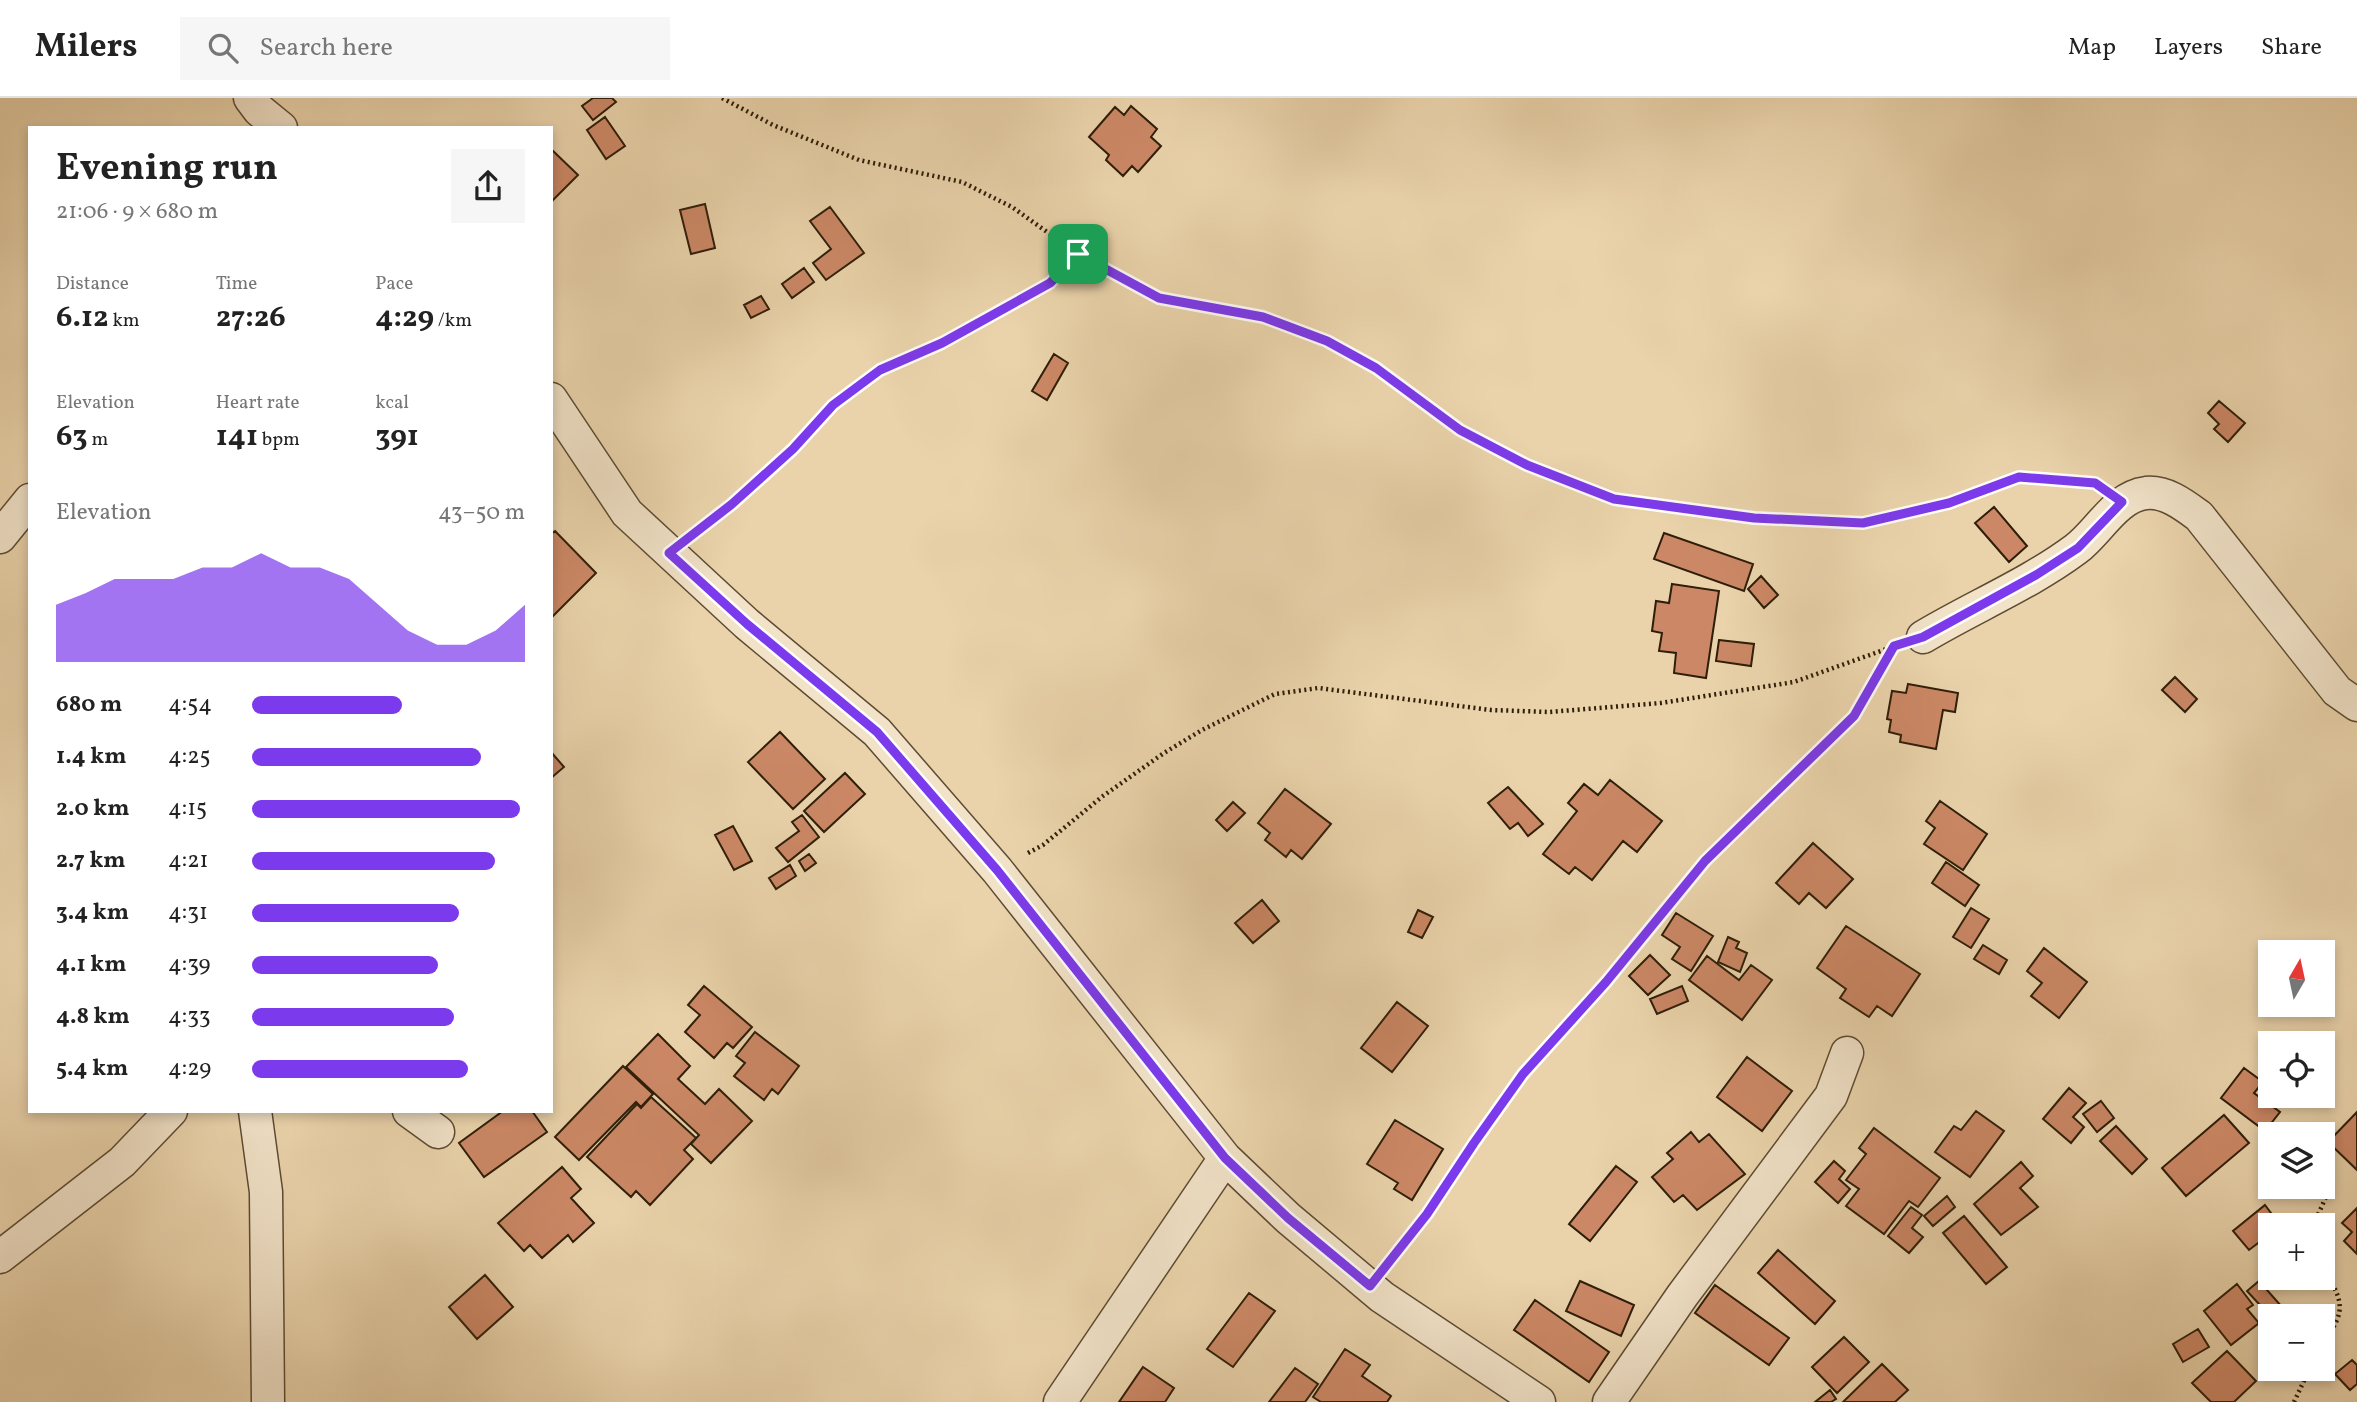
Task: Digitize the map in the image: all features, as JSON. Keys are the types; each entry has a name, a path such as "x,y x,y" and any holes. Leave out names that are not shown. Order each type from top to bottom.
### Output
{"street":[{"path":"553,403 627,513 747,624 877,732 997,870 1225,1158 1288,1218 1382,1297 1539,1402"},
{"path":"1923,637 2036,575 2078,548 2122,502 2146,493 2174,498 2199,516 2337,691 2357,705"},
{"path":"0,537 28,502"},
{"path":"1609,1402 1682,1296 1831,1096 1847,1053"},
{"path":"0,1257 122,1162 169,1113"},
{"path":"255,1113 266,1192 268,1402"},
{"path":"412,1113 438,1132"},
{"path":"1060,1402 1225,1158"}],"path":[{"path":"722,98 773,125 859,160 962,182 1012,207 1078,254 1159,298 1263,317 1327,341 1376,368 1460,430 1527,465 1614,499 1754,518 1863,523 1949,503 2019,477 2095,483 2122,502"},
{"path":"669,553 732,504 793,449 833,405 880,370 942,343 1050,283 1078,254"},
{"path":"997,870 1043,845 1102,796 1164,753 1202,730 1275,694 1318,688 1491,709 1562,712 1661,703 1794,682 1894,646 1854,716 1705,861 1606,982 1523,1074 1427,1214 1370,1286"},
{"path":"2335,1288 2341,1299 2335,1326"},
{"path":"2294,1402 2304,1381"}],"building":[{"path":"593,98 612,98 616,102 593,120 582,106"},
{"path":"1131,106 1157,129 1151,137 1161,146 1138,172 1132,166 1123,176 1106,160 1109,155 1089,137 1115,107 1124,115"},
{"path":"605,117 625,146 606,159 587,130"},
{"path":"553,151 578,175 553,200"},
{"path":"705,204 715,248 691,254 680,210"},
{"path":"830,207 864,253 826,280 813,263 831,249 810,221"},
{"path":"804,268 814,282 792,298 782,284"},
{"path":"761,296 769,309 751,318 744,305"},
{"path":"1054,354 1068,363 1047,400 1032,391"},
{"path":"2219,401 2245,423 2228,442 2214,429 2219,424 2208,413"},
{"path":"1994,507 2027,546 2009,562 1975,523"},
{"path":"555,531 596,573 553,616"},
{"path":"1664,533 1753,564 1744,591 1654,559"},
{"path":"1761,576 1778,595 1764,608 1748,589"},
{"path":"1672,584 1719,591 1706,678 1674,673 1676,653 1659,651 1662,633 1652,631 1656,601 1669,603"},
{"path":"1719,640 1754,644 1751,666 1716,661"},
{"path":"2175,677 2197,699 2185,712 2162,690"},
{"path":"1908,684 1958,693 1955,712 1943,710 1936,749 1900,742 1901,735 1889,732 1891,720 1887,719 1892,691 1906,693"},
{"path":"780,732 825,779 793,809 748,762"},
{"path":"553,754 564,767 553,776"},
{"path":"845,773 865,794 824,832 804,811"},
{"path":"1610,780 1662,821 1637,852 1623,841 1592,880 1575,867 1569,874 1543,854 1577,811 1568,803 1584,784 1598,795"},
{"path":"1508,787 1543,824 1528,836 1518,823 1510,829 1488,803"},
{"path":"1285,789 1331,824 1302,859 1291,850 1286,857 1265,840 1270,833 1258,823"},
{"path":"1940,801 1987,834 1963,870 1924,844 1935,828 1926,821"},
{"path":"1233,802 1245,813 1227,831 1216,820"},
{"path":"802,815 819,837 788,862 776,848 799,831 792,822"},
{"path":"733,826 752,861 734,870 715,835"},
{"path":"1813,843 1853,879 1826,908 1809,893 1799,904 1776,883"},
{"path":"809,854 816,863 805,871 799,861"},
{"path":"1946,862 1979,885 1965,906 1932,883"},
{"path":"790,865 796,876 776,889 769,878"},
{"path":"1262,900 1279,921 1253,943 1235,923"},
{"path":"1971,908 1989,919 1971,948 1953,937"},
{"path":"1418,910 1433,917 1422,938 1408,932"},
{"path":"1676,913 1713,936 1691,971 1672,959 1680,947 1662,935"},
{"path":"1846,926 1920,974 1892,1016 1877,1006 1869,1017 1840,998 1846,989 1817,968"},
{"path":"1728,937 1739,942 1736,948 1747,953 1740,972 1718,962"},
{"path":"1983,945 2007,960 1999,974 1974,959"},
{"path":"2044,948 2087,982 2059,1018 2031,996 2042,983 2027,971"},
{"path":"1650,955 1670,975 1648,995 1629,976"},
{"path":"1707,956 1739,980 1751,965 1772,980 1742,1020 1689,980"},
{"path":"704,986 752,1027 733,1048 727,1043 714,1058 685,1032 700,1015 688,1005"},
{"path":"1682,986 1688,1001 1657,1014 1650,999"},
{"path":"1397,1002 1428,1026 1392,1072 1361,1048"},
{"path":"755,1032 799,1066 778,1094 772,1089 764,1100 734,1076 745,1063 736,1056"},
{"path":"658,1034 690,1066 678,1079 705,1104 719,1089 752,1121 711,1163 691,1144 699,1135 626,1067"},
{"path":"1747,1057 1792,1091 1762,1131 1717,1097"},
{"path":"623,1066 653,1094 641,1107 636,1102 579,1160 555,1137"},
{"path":"2244,1068 2258,1078 2258,1088 2254,1093 2258,1096 2258,1108 2275,1108 2280,1112 2272,1122 2258,1122 2258,1126 2221,1098"},
{"path":"2069,1088 2086,1103 2073,1117 2084,1127 2071,1143 2043,1119"},
{"path":"651,1097 696,1138 684,1150 693,1159 650,1205 636,1191 631,1197 587,1157 637,1104 641,1108"},
{"path":"2101,1101 2114,1118 2097,1132 2083,1114"},
{"path":"1976,1111 2004,1131 1970,1177 1935,1152 1954,1126 1961,1130"},
{"path":"2357,1112 2357,1170 2335,1149 2335,1135"},
{"path":"500,1113 533,1113 547,1132 484,1177 459,1143"},
{"path":"2224,1115 2249,1143 2186,1196 2162,1168"},
{"path":"1395,1120 1443,1149 1412,1200 1394,1189 1398,1183 1367,1164"},
{"path":"2116,1126 2147,1159 2132,1174 2100,1141"},
{"path":"1874,1128 1940,1178 1918,1207 1909,1201 1884,1234 1846,1206 1859,1189 1846,1180 1866,1154 1859,1148"},
{"path":"1691,1132 1699,1142 1709,1134 1745,1174 1697,1210 1683,1195 1674,1202 1652,1177 1673,1159 1667,1153"},
{"path":"1834,1161 1845,1171 1839,1179 1850,1189 1838,1203 1815,1182"},
{"path":"2021,1162 2033,1176 2020,1188 2038,1207 2001,1235 1974,1204"},
{"path":"1616,1166 1637,1182 1590,1241 1569,1224"},
{"path":"562,1167 581,1189 571,1198 594,1223 573,1242 568,1235 542,1258 530,1245 524,1251 498,1223"},
{"path":"1947,1196 1955,1207 1933,1226 1924,1216"},
{"path":"2265,1205 2271,1213 2258,1213 2258,1243 2249,1250 2233,1231"},
{"path":"1911,1207 1922,1215 1912,1228 1923,1237 1909,1253 1888,1236"},
{"path":"2357,1208 2357,1254 2344,1241 2352,1232 2342,1223"},
{"path":"1964,1216 2007,1267 1986,1284 1943,1233"},
{"path":"1778,1250 1835,1301 1815,1324 1758,1273"},
{"path":"485,1275 513,1307 477,1339 449,1307"},
{"path":"1580,1281 1634,1305 1621,1336 1566,1311"},
{"path":"2258,1282 2258,1290 2267,1290 2279,1304 2259,1304 2247,1291"},
{"path":"2237,1284 2253,1305 2247,1309 2258,1324 2231,1345 2204,1311"},
{"path":"1715,1285 1789,1338 1769,1365 1695,1313"},
{"path":"1249,1293 1275,1311 1233,1367 1207,1349"},
{"path":"1535,1300 1609,1352 1589,1382 1514,1330"},
{"path":"2198,1329 2209,1347 2183,1362 2173,1344"},
{"path":"1844,1337 1869,1362 1837,1393 1812,1367"},
{"path":"1345,1349 1370,1365 1362,1376 1391,1396 1387,1402 1321,1402 1313,1397"},
{"path":"2227,1351 2256,1381 2234,1402 2211,1402 2192,1383"},
{"path":"2352,1360 2357,1365 2357,1384 2350,1390 2335,1374"},
{"path":"1882,1364 1908,1390 1895,1402 1843,1402"},
{"path":"1143,1367 1174,1388 1165,1402 1119,1402"},
{"path":"1295,1368 1318,1384 1305,1402 1269,1402"},
{"path":"1830,1390 1836,1399 1831,1402 1815,1402"}],"route":[{"path":"1078,254 1159,298 1263,317 1327,341 1376,368 1460,430 1527,465 1614,499 1754,518 1863,523 1949,503 2019,477 2095,483 2122,502 2078,548 2036,575 1978,604 1923,637 1894,646 1854,716 1798,767 1705,861 1606,982 1523,1074 1427,1214 1370,1286 1288,1218 1225,1158 997,870 877,732 747,624 669,553 732,504 793,449 833,405 880,370 942,343 1050,283 1078,254"}]}
